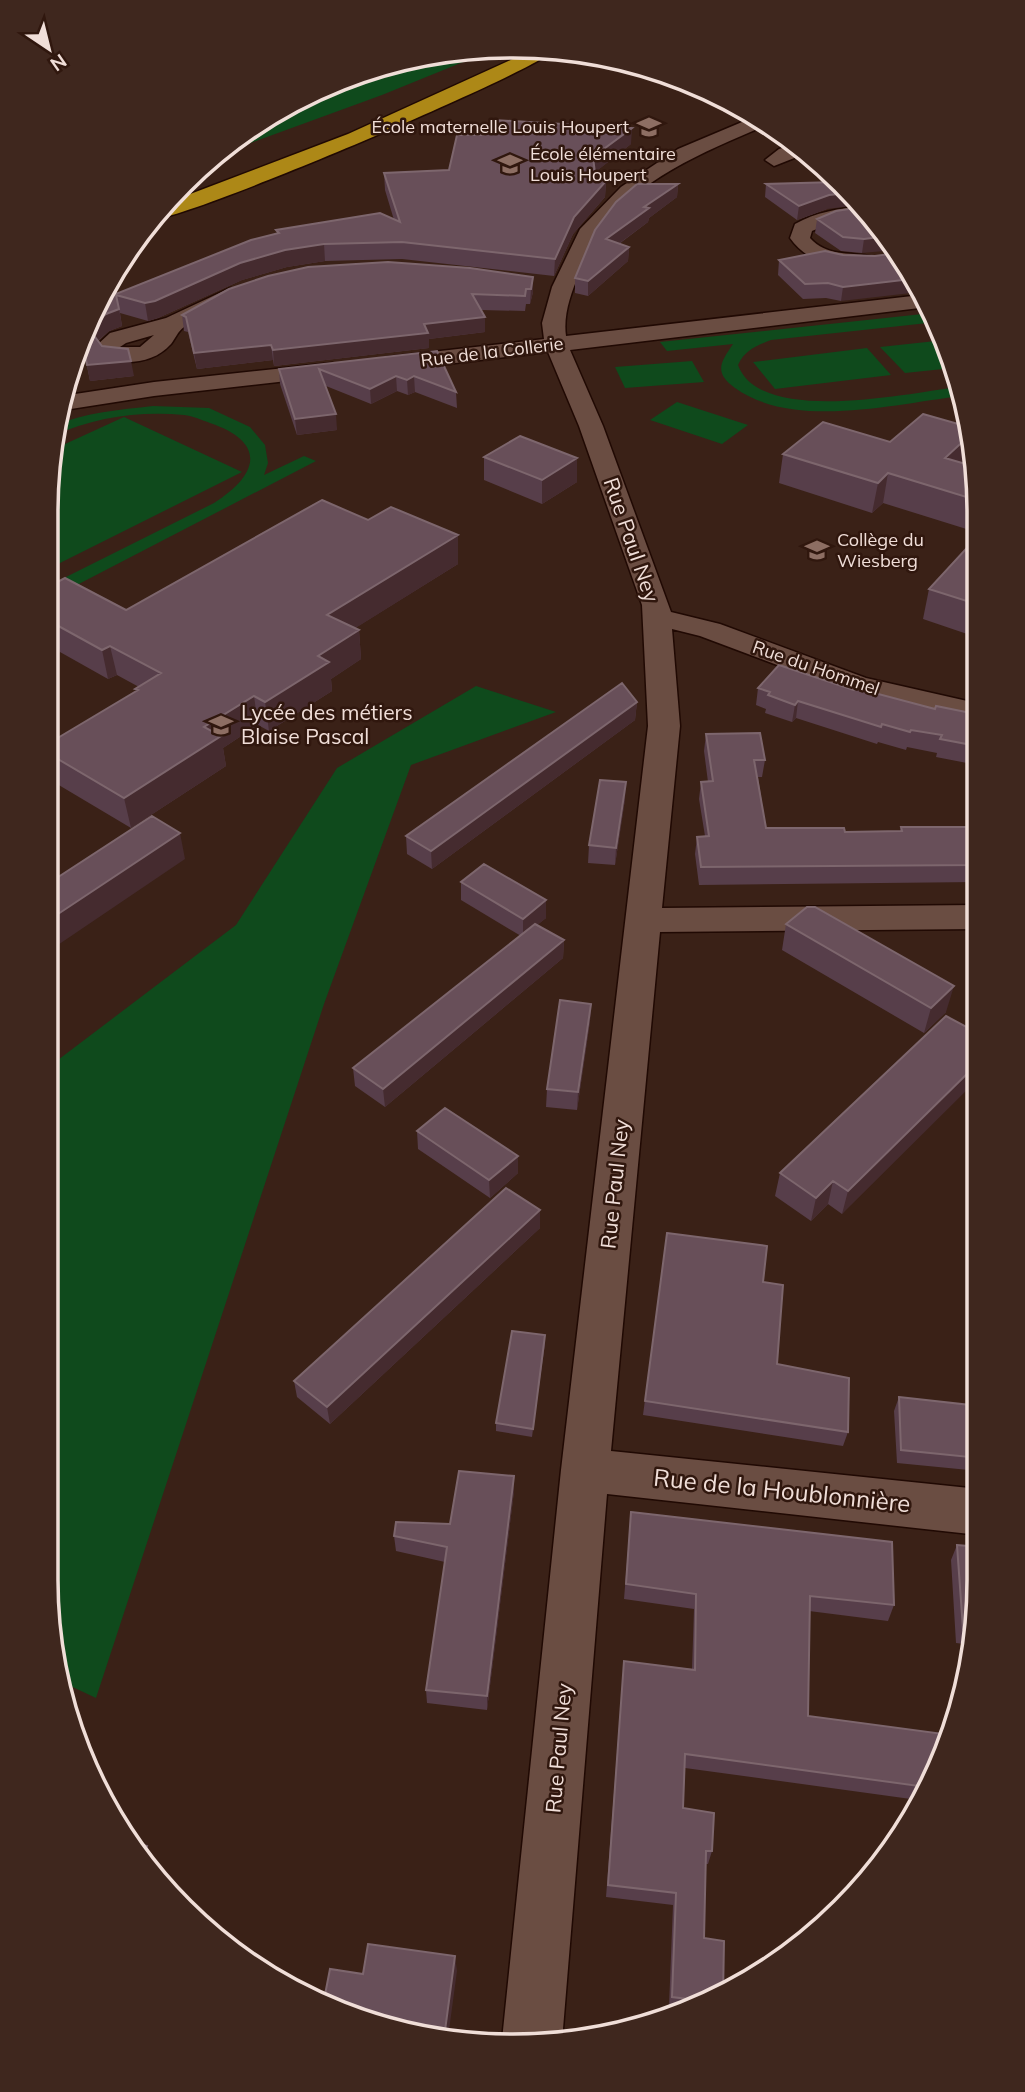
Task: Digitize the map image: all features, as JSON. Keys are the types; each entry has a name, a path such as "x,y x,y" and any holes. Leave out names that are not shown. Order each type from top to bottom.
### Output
{"highway":[{"path":"198,185 380,114 496,59"},
{"path":"177,206 289,166 481,83 528,59"},
{"path":"204,179 266,160"}],"street":[{"path":"556,344 553,323 563,287 587,233 628,191 685,153 751,125"},
{"path":"774,160 789,152"},
{"path":"854,213 815,220 802,228 800,238 806,250 825,257 850,261 888,260"},
{"path":"539,283 563,287"},
{"path":"174,323 233,294 255,287"},
{"name":"Rue de la Collerie","path":"71,402 130,392 915,302"},
{"name":"Rue Paul Ney","path":"533,2033 585,1471 664,726 656,605 591,426 556,344"},
{"name":"Rue du Hommel","path":"657,617 710,631 858,685 967,710"},
{"path":"643,920 967,917"},
{"name":"Rue de la Houblonnière","path":"585,1471 967,1511"}],"green space":[{"path":"466,61 246,145 285,119 338,92 395,73"},
{"path":"922,314 926,323 771,340 748,352 738,365 752,384 775,395 804,400 873,399 950,388 953,397 845,411 786,408 759,401 728,382 721,367 733,344 667,351 660,342"},
{"path":"934,341 944,369 905,373 880,347"},
{"path":"867,348 891,375 775,389 753,362"},
{"path":"692,361 704,382 625,388 615,367"},
{"path":"677,402 748,425 722,444 650,420"},
{"path":"153,406 209,408 250,427 265,445 268,463 264,475 304,456 316,461 58,595 58,581 214,503 241,481 248,470 248,449 241,439 201,419 167,414 134,415 101,420 65,431 67,422 103,412"},
{"path":"124,417 242,472 58,564 59,483 63,445"},
{"path":"476,686 556,712 411,765 324,1004 96,1698 70,1686 59,1609 58,1060 236,925 337,768"}],"building":[{"path":"493,120 632,128 593,157 596,181 606,181 574,217 555,259 402,242 324,244 285,250 240,263 155,301 145,303 116,295 119,309 102,317 115,292 116,294 251,240 279,233 276,230 380,213 400,222 384,173 449,170 457,135 484,135"},
{"path":"824,182 837,194 799,206 766,184"},
{"path":"637,184 678,184 644,207 649,208 606,239 629,247 588,281 575,278 595,230 616,202"},
{"path":"850,209 874,238 843,237 817,219"},
{"path":"825,251 843,255 887,254 903,280 843,287 828,283 805,284 779,260"},
{"path":"388,262 470,268 533,277 531,289 526,289 525,296 472,294 485,317 424,324 428,333 273,350 271,345 194,353 186,317 182,315 229,289 308,267"},
{"path":"93,335 102,346 128,349 131,361 87,365 85,357"},
{"path":"437,351 456,392 414,376 407,380 396,376 370,389 319,369 336,414 295,419 279,369"},
{"path":"923,414 959,424 962,443 945,458 964,464 966,497 888,473 878,483 783,454 823,422 890,442"},
{"path":"520,436 577,458 542,480 484,457"},
{"path":"322,500 368,520 391,507 458,535 327,615 359,630 318,656 329,662 265,702 254,696 204,727 221,736 124,798 58,759 58,738 138,690 135,689 161,673 110,646 102,650 58,626 58,582 65,578 126,610"},
{"path":"967,548 967,601 929,589"},
{"path":"779,665 854,690 856,688 935,709 936,706 967,712 967,744 940,739 942,735 910,732 882,724 881,727 798,701 795,705 768,695 770,692 758,688"},
{"path":"622,683 637,702 431,851 406,836"},
{"path":"760,733 765,760 754,760 766,828 844,828 845,832 902,831 901,827 967,827 967,865 701,867 697,837 709,836 701,782 713,781 706,734"},
{"path":"600,780 626,782 616,848 589,845"},
{"path":"152,816 180,833 58,914 58,877"},
{"path":"484,864 546,900 523,919 461,882"},
{"path":"807,907 815,907 954,986 931,1008 786,924"},
{"path":"535,924 564,940 383,1089 353,1068"},
{"path":"560,1000 591,1004 578,1092 547,1089"},
{"path":"946,1016 967,1027 967,1074 848,1191 833,1181 816,1198 780,1173"},
{"path":"445,1108 518,1156 489,1180 417,1131"},
{"path":"506,1188 540,1210 327,1407 294,1381"},
{"path":"667,1233 767,1246 763,1282 783,1285 777,1364 849,1378 848,1432 645,1401"},
{"path":"512,1331 545,1335 533,1429 496,1423"},
{"path":"899,1397 967,1405 967,1457 901,1450"},
{"path":"459,1471 514,1476 487,1696 426,1690 447,1547 394,1536 396,1522 450,1524"},
{"path":"631,1512 892,1542 894,1605 810,1596 808,1716 940,1734 917,1786 685,1754 683,1808 714,1813 712,1851 706,1851 704,1938 724,1941 723,1982 689,1999 672,1997 676,1893 608,1885 624,1661 695,1670 696,1594 626,1584"},
{"path":"957,1545 967,1546 963,1629"},
{"path":"368,1944 455,1956 445,2029 395,2019 325,1994 330,1969 363,1974"}],"place":[{"name":"École maternelle Louis Houpert","path":"649,127"},
{"name":"École élémentaire Louis Houpert","path":"510,164"},
{"name":"Collège du Wiesberg","path":"817,550"},
{"name":"Lycée des métiers Blaise Pascal","path":"221,725"}]}
